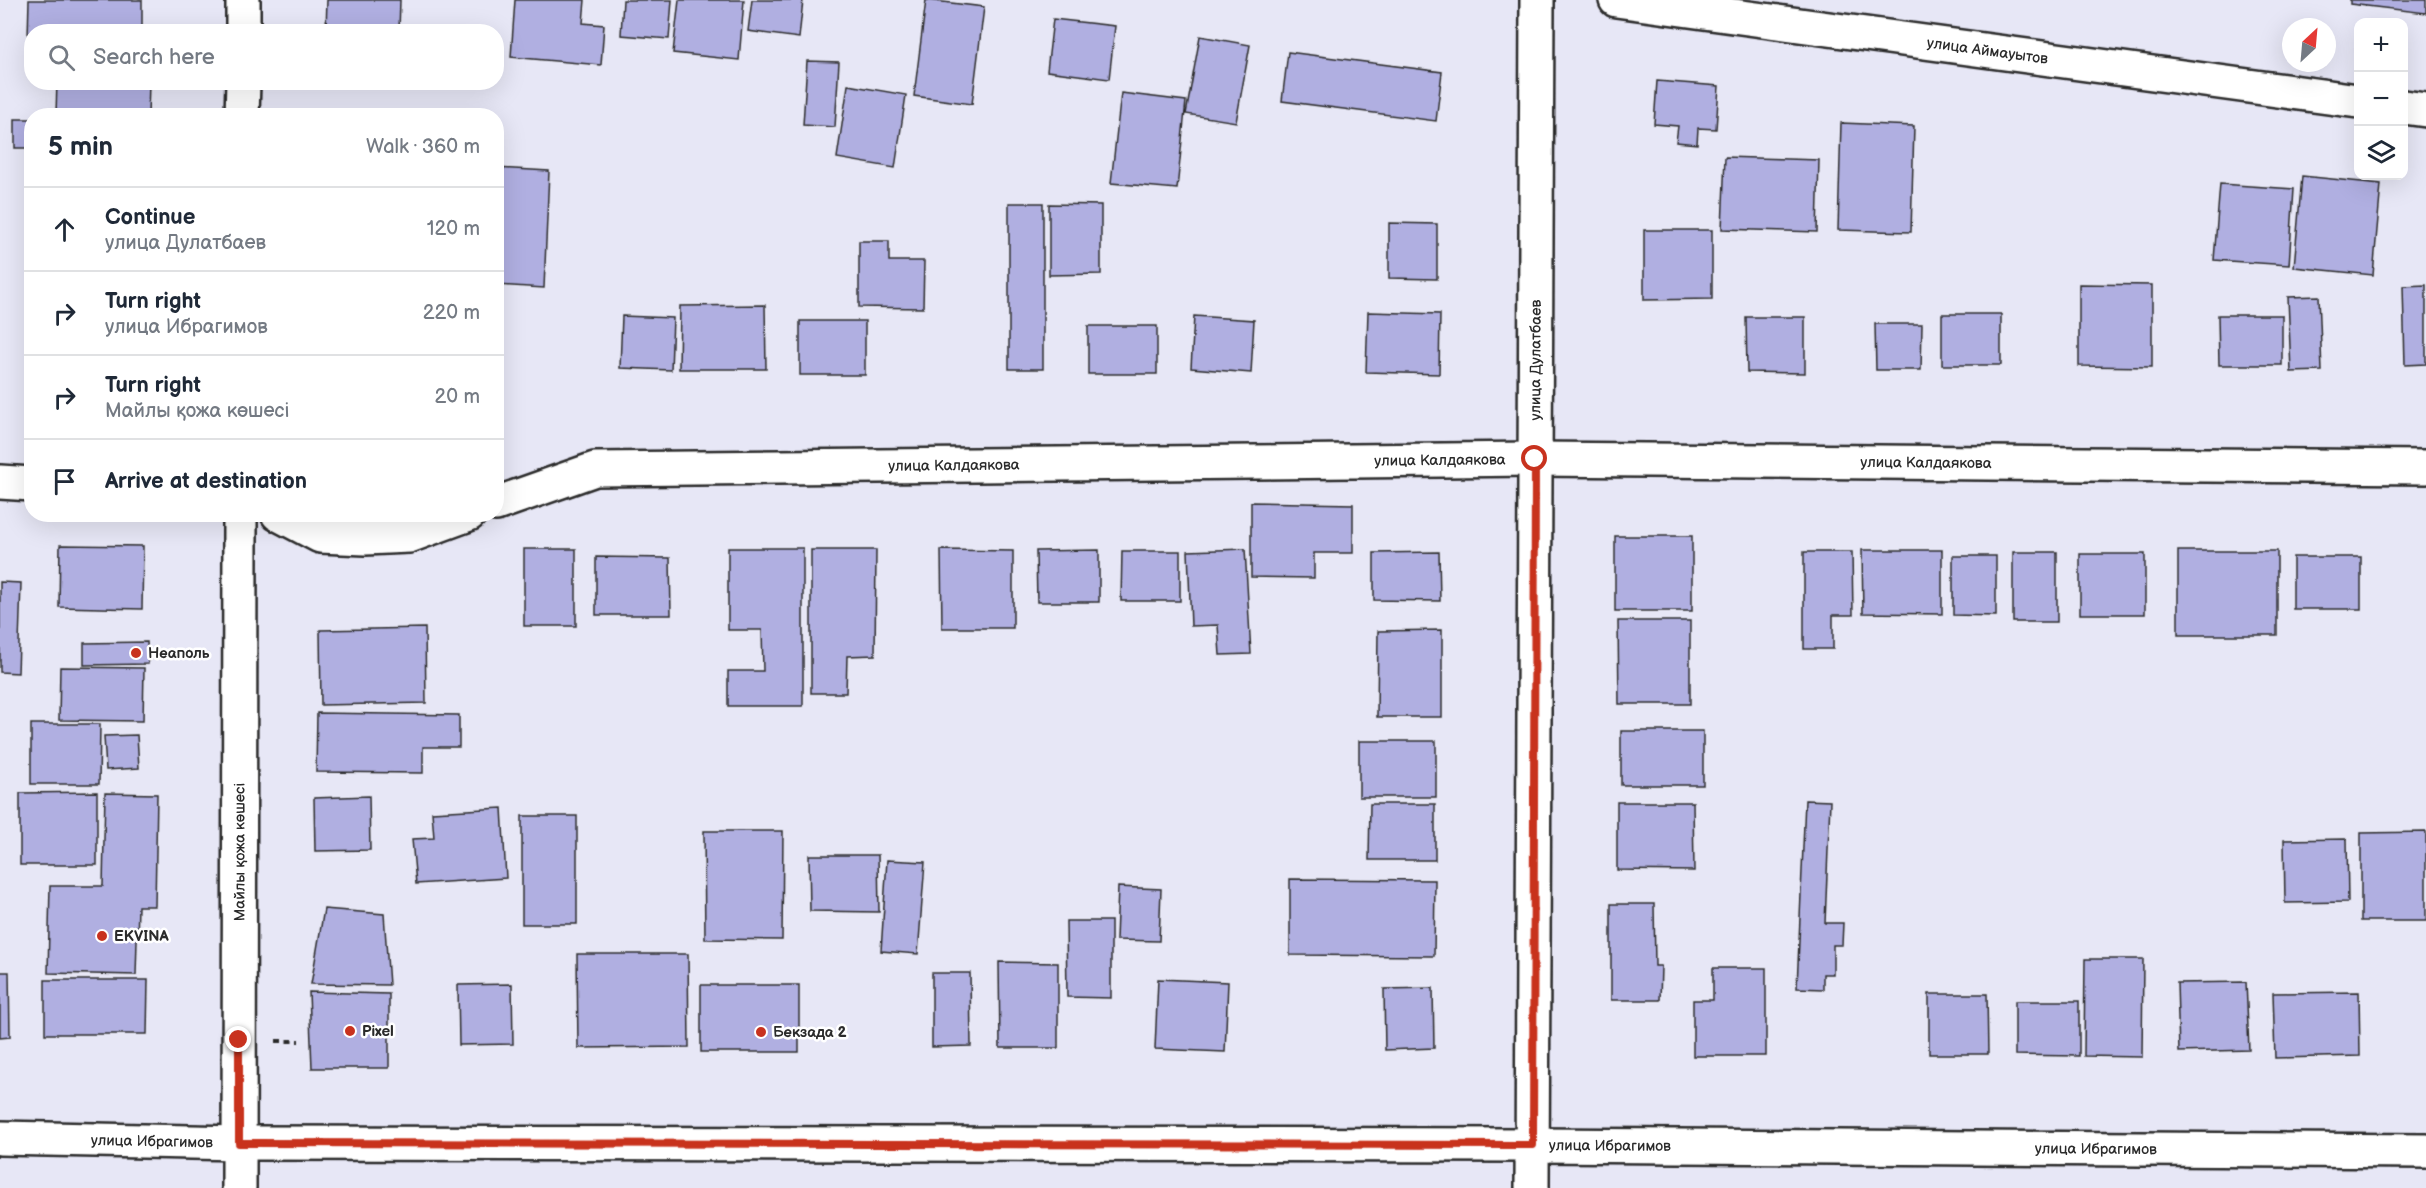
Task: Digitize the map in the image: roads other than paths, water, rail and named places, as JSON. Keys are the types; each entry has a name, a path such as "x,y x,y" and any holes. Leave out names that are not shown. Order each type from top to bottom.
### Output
{"street":[{"path":"243,0 243,24"},
{"name":"улица Дулатбаев","path":"1532,1188 1537,0"},
{"name":"улица Аймауытов","path":"1616,0 2354,100"},
{"path":"243,90 243,108"},
{"path":"2408,108 2426,110"},
{"name":"улица Калдаякова","path":"504,501 596,469 1535,459 2426,467"},
{"path":"0,482 24,484"},
{"name":"Майлы қожа көшесі","path":"239,1188 240,522"},
{"path":"293,522 320,536 365,538 409,536 447,522"},
{"name":"улица Ибрагимов","path":"0,1138 239,1143 1533,1145 2426,1151"}],"place":[{"name":"Неаполь","path":"136,653"},
{"name":"EKVINA","path":"102,936"},
{"name":"Pixel","path":"350,1031"},
{"name":"Бекзада 2","path":"761,1032"}]}
